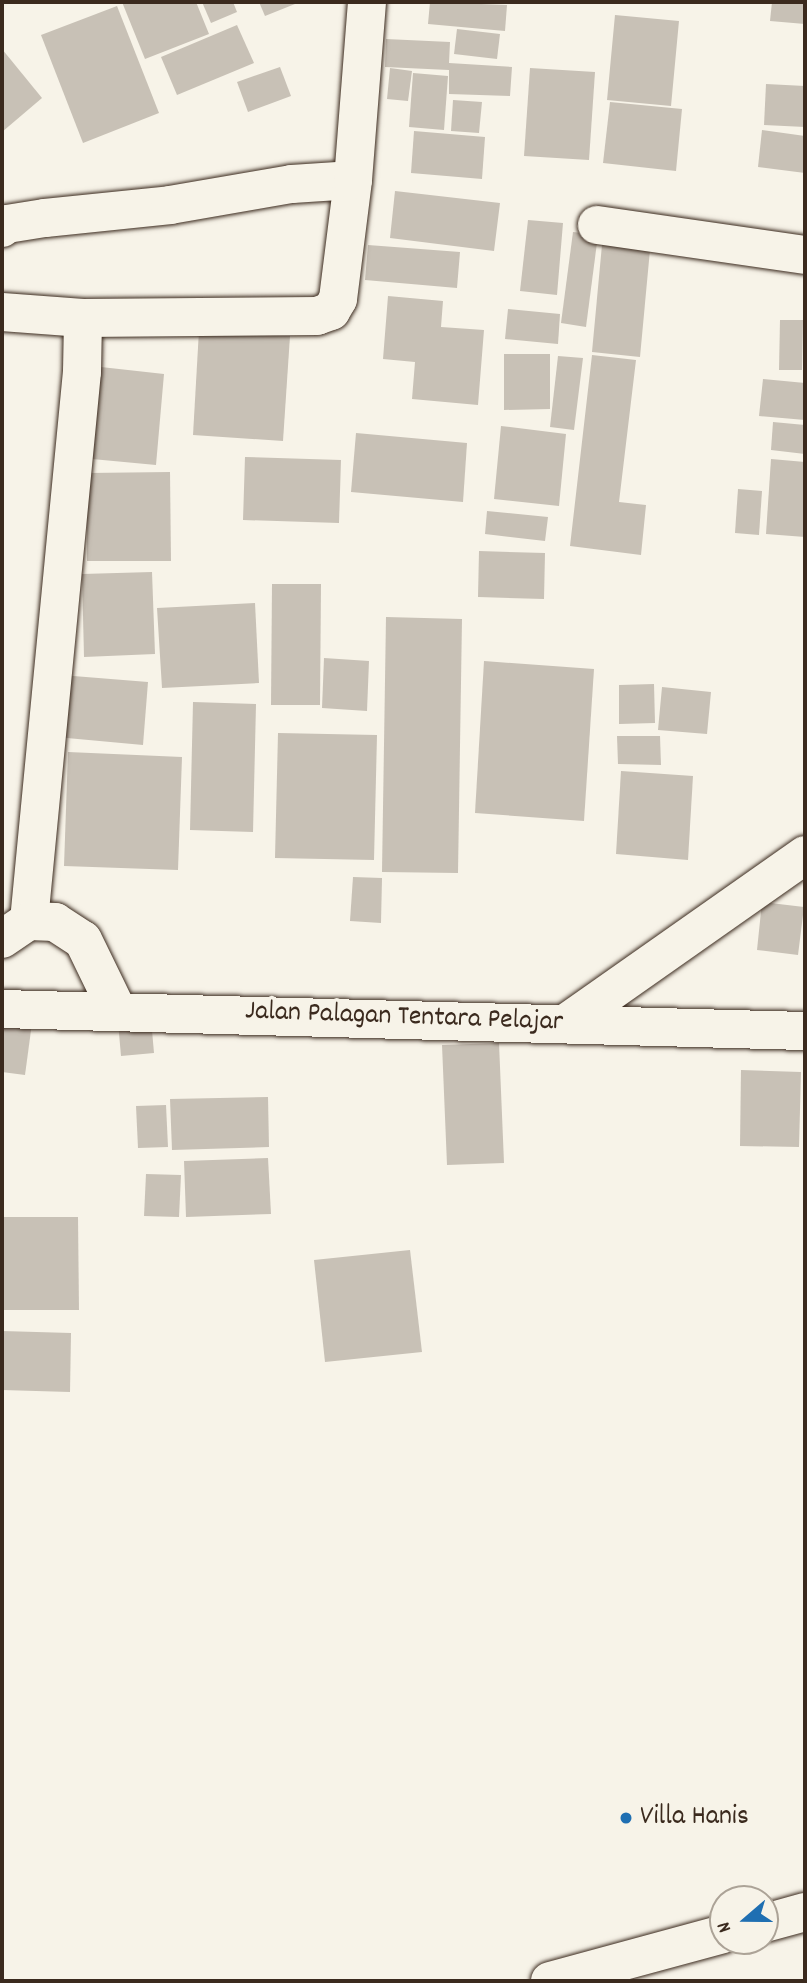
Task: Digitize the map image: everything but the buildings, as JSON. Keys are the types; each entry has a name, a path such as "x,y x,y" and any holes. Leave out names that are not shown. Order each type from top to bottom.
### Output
{"street":[{"path":"2,312 83,317 317,316 331,311 338,299 353,180 367,2"},
{"path":"2,228 7,224 46,218 170,205 292,184 353,180"},
{"path":"597,225 805,255"},
{"path":"83,317 81,386 15,930 55,922 83,940 117,1010"},
{"path":"566,1023 805,855"},
{"name":"Jalan Palagan Tentara Pelajar","path":"2,1009 117,1010 805,1031"},
{"path":"779,1919 805,1912"},
{"path":"550,1981 592,1975 709,1938"}],"place":[{"name":"Villa Hanis","path":"626,1818"}]}
